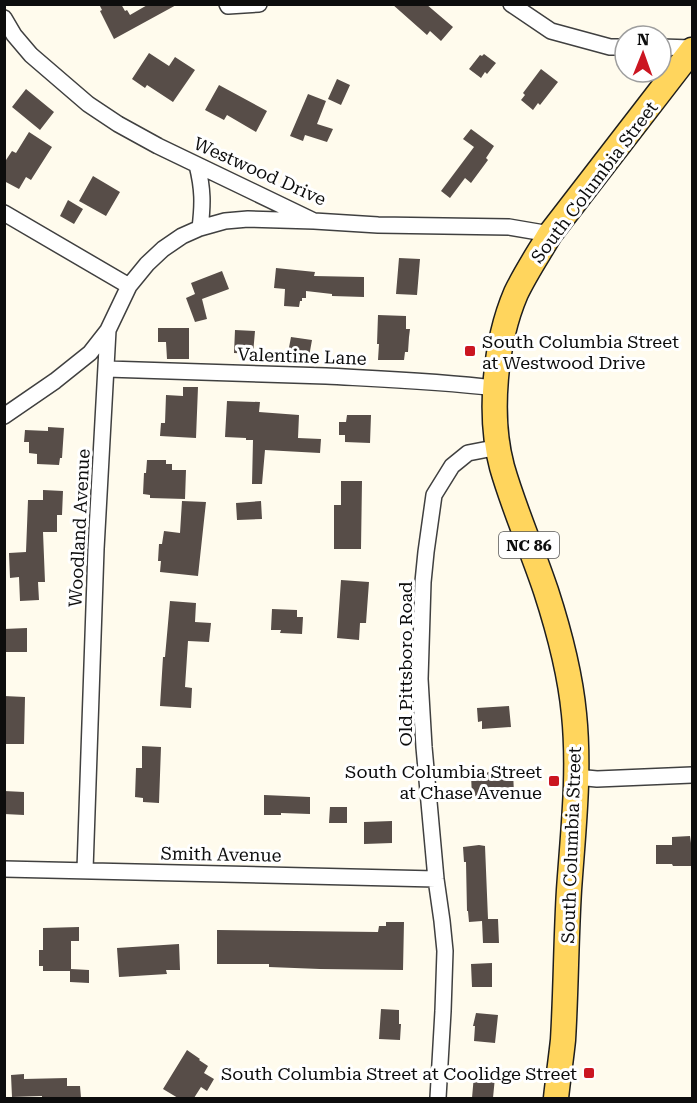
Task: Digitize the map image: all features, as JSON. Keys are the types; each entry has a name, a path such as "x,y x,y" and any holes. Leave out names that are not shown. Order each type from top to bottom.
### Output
{"main road":[{"name":"South Columbia Street","path":"556,1098 562,1040 576,777 574,714 565,656 546,590 502,465 495,414 499,350 516,293 550,234 693,49"}],"street":[{"path":"227,4 228,6 260,4"},
{"path":"511,4 551,31 613,47"},
{"name":"Westwood Drive","path":"4,18 9,35 88,104 118,124 158,146 314,221 378,225 509,227 550,234"},
{"path":"673,48 693,49"},
{"path":"197,165 202,185 203,206 200,228"},
{"path":"4,213 129,286"},
{"name":"Woodland Avenue","path":"85,870 96,549 108,330 129,286 147,264 182,236 225,221 248,219 314,221"},
{"path":"4,416 56,381 90,353 108,330"},
{"name":"Valentine Lane","path":"107,369 371,378 495,388"},
{"name":"Old Pittsboro Road","path":"438,1098 444,1011 445,951 424,747 420,679 423,582 434,495 452,466 468,453 499,447"},
{"path":"576,777 597,779 693,775"},
{"name":"Smith Avenue","path":"4,869 436,879"}],"building":[{"path":"99,4 121,4 130,15 149,4 178,4 114,39 100,11 102,10"},
{"path":"392,4 426,4 453,27 441,41 430,31 427,35"},
{"path":"149,53 169,66 175,57 195,70 173,102 147,85 145,88 132,79"},
{"path":"484,54 496,63 481,78 469,69 480,55"},
{"path":"541,69 558,82 540,105 538,103 533,110 521,100 525,95 523,93"},
{"path":"337,79 350,85 341,105 328,99"},
{"path":"219,85 267,111 256,132 227,115 224,120 205,110"},
{"path":"26,89 54,112 40,130 12,107"},
{"path":"308,94 326,101 317,124 333,129 327,142 305,135 303,141 290,136"},
{"path":"471,129 494,146 486,158 488,160 471,183 465,178 450,198 441,191 474,147 463,139"},
{"path":"29,132 52,147 31,180 26,177 19,189 4,181 4,163 12,151 16,153"},
{"path":"93,176 120,192 106,216 79,201"},
{"path":"68,200 83,209 74,224 60,216"},
{"path":"399,258 420,259 417,295 396,294"},
{"path":"276,268 315,272 314,276 364,277 364,297 332,296 332,294 306,291 306,298 302,298 299,307 284,306 285,289 274,288"},
{"path":"222,271 229,289 202,299 207,319 195,322 186,298 195,294 191,283"},
{"path":"378,315 406,316 406,329 410,329 408,352 405,352 404,360 378,360"},
{"path":"158,328 189,328 189,359 167,359 166,342 158,342"},
{"path":"235,330 255,331 253,354 234,353"},
{"path":"291,337 312,340 308,362 287,358"},
{"path":"183,387 198,387 196,438 160,436 161,423 165,423 166,395 183,396"},
{"path":"227,401 260,402 259,412 299,415 298,438 321,439 320,453 265,450 262,484 252,484 253,440 225,437"},
{"path":"347,415 371,415 370,443 345,442 345,435 339,435 339,422 346,422"},
{"path":"48,427 64,428 62,458 60,458 59,465 37,464 37,454 29,453 29,442 24,442 25,430 48,431"},
{"path":"147,460 166,460 166,464 172,464 172,470 186,470 185,499 150,498 150,495 143,494"},
{"path":"341,481 362,481 361,549 334,549 334,505 341,505"},
{"path":"43,490 63,491 62,515 57,515 57,532 43,532 45,582 38,582 39,600 20,601 19,577 10,578 9,553 26,552 28,500 43,500"},
{"path":"182,501 206,502 198,576 160,572 159,544 162,544 164,531 180,533"},
{"path":"261,501 262,519 237,520 236,503"},
{"path":"341,580 369,582 366,623 360,623 359,640 337,638"},
{"path":"170,601 196,603 195,622 211,623 209,642 188,641 185,687 192,688 191,708 160,706"},
{"path":"272,609 297,610 297,617 303,617 302,634 280,633 281,630 271,630"},
{"path":"27,628 27,652 4,652 4,629"},
{"path":"4,696 25,697 24,744 4,744"},
{"path":"509,706 511,727 482,729 482,721 478,722 477,708"},
{"path":"142,746 161,747 159,803 143,802 143,798 135,797 136,768 142,768"},
{"path":"513,770 514,795 472,798 471,774"},
{"path":"4,791 24,792 24,815 4,814"},
{"path":"264,795 310,797 310,814 264,815"},
{"path":"330,807 347,807 347,823 329,823"},
{"path":"392,821 392,843 364,844 364,822"},
{"path":"690,836 691,843 693,843 692,866 656,864 656,845 672,845 672,837"},
{"path":"485,846 488,919 498,919 499,943 483,943 482,921 469,922 463,847"},
{"path":"386,922 404,922 403,970 217,964 217,930 378,932 379,926 386,926"},
{"path":"79,927 79,941 71,941 71,969 89,970 89,983 70,982 70,971 43,971 43,966 39,966 39,950 43,950 43,928"},
{"path":"179,944 180,970 166,970 167,974 119,977 117,948"},
{"path":"492,963 492,987 472,987 471,964"},
{"path":"381,1009 399,1010 400,1040 379,1039"},
{"path":"476,1013 498,1015 495,1043 474,1041 475,1026 473,1026"},
{"path":"187,1050 208,1066 204,1073 214,1079 207,1091 201,1087 194,1098 178,1098 163,1089"},
{"path":"24,1074 24,1079 67,1078 67,1086 80,1086 81,1098 12,1097 11,1075"},
{"path":"474,1075 495,1077 493,1098 472,1098"}],"place":[{"name":"South Columbia Street at Westwood Drive","path":"470,351"},
{"name":"South Columbia Street at Chase Avenue","path":"554,781"},
{"name":"South Columbia Street at Coolidge Street","path":"589,1073"}]}
